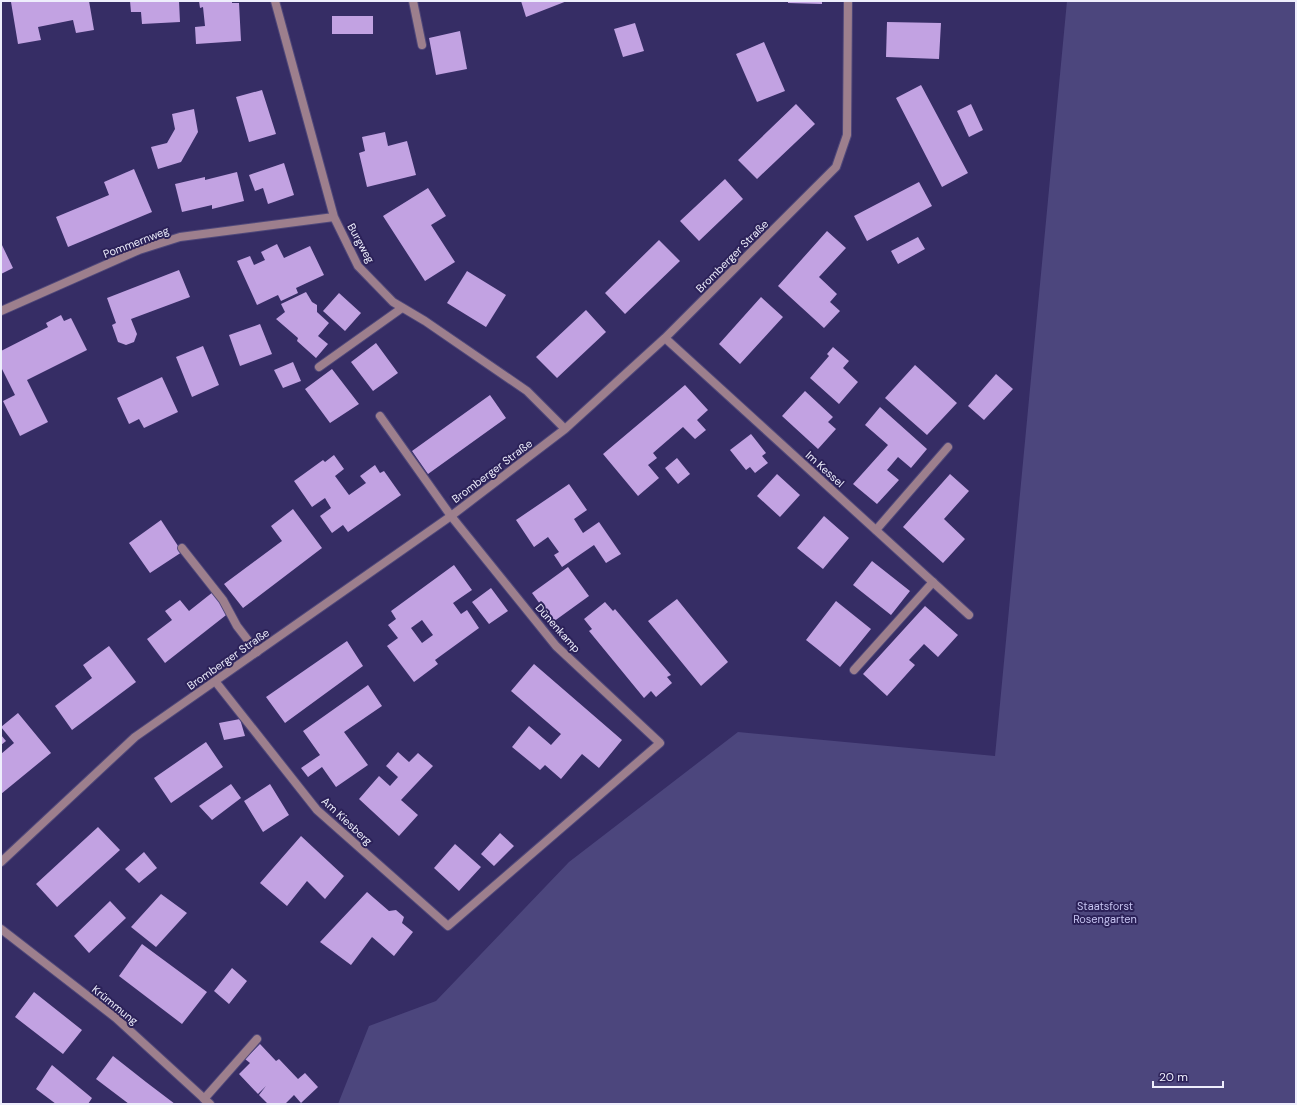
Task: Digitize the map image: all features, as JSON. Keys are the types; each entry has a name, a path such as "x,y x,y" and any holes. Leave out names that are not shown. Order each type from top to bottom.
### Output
{"street":[{"name":"Burgweg","path":"275,1 334,217 358,266 393,302 425,321 527,391 565,429"},
{"path":"413,1 422,45"},
{"name":"Bromberger Straße","path":"1,862 135,737 451,516 565,429 665,338 836,167 847,135 848,1"},
{"name":"Pommernweg","path":"1,311 139,250 180,237 334,217"},
{"path":"319,367 402,308"},
{"name":"Im Kessel","path":"665,338 969,616"},
{"name":"Dünenkamp","path":"380,416 451,516 556,646 660,743 448,926"},
{"path":"876,530 948,447"},
{"path":"182,548 223,600 237,626 257,652"},
{"path":"854,670 933,582"},
{"name":"Am Kiesberg","path":"215,681 317,810 448,926"},
{"name":"Krümmung","path":"1,929 116,1018 207,1102"},
{"path":"207,1102 257,1039"}],"green space":[{"name":"Staatsforst Rosengarten","path":"1067,1 1296,1 1296,1104 338,1104 369,1026 436,1001 569,862 738,732 995,756"}],"building":[{"path":"89,1 94,30 76,33 73,20 38,27 41,40 18,44 11,2"},
{"path":"130,1 179,1 180,22 142,24 141,12 131,12"},
{"path":"199,1 232,1 232,3 239,3 241,41 196,44 195,27 205,26 203,7 200,8"},
{"path":"521,1 567,1 526,17"},
{"path":"788,1 822,1 822,4 788,3"},
{"path":"332,16 373,16 373,34 332,34"},
{"path":"887,22 941,23 939,59 886,57"},
{"path":"635,23 644,51 623,57 614,29"},
{"path":"460,31 467,69 436,75 429,38"},
{"path":"764,42 785,91 757,102 736,54"},
{"path":"921,85 968,173 942,187 896,98"},
{"path":"262,90 276,134 249,142 236,97"},
{"path":"796,104 815,124 757,179 738,160"},
{"path":"971,104 983,130 969,137 957,111"},
{"path":"194,109 198,132 181,162 158,169 151,147 167,143 175,129 172,114"},
{"path":"385,132 388,146 407,141 416,175 367,187 359,153 365,151 362,137"},
{"path":"284,163 294,195 268,204 263,188 255,191 249,175"},
{"path":"134,169 152,212 68,247 56,217 109,195 104,182"},
{"path":"237,172 244,201 212,209 212,205 182,212 175,184 205,177 205,180"},
{"path":"725,179 743,199 699,241 680,221"},
{"path":"919,182 932,206 867,241 854,216"},
{"path":"428,188 446,216 431,225 455,262 425,281 383,216"},
{"path":"827,231 846,248 819,277 837,294 830,302 840,311 824,328 778,286"},
{"path":"918,237 925,249 898,264 891,251"},
{"path":"659,240 680,261 625,314 605,293"},
{"path":"1,243 13,268 1,274"},
{"path":"277,244 284,258 310,246 324,275 296,288 298,293 281,301 278,295 257,305 237,261 250,256 254,265 265,260 261,252"},
{"path":"179,270 190,297 131,319 137,334 134,342 126,345 118,342 112,325 116,323 107,298"},
{"path":"467,271 506,295 486,327 447,303"},
{"path":"306,292 312,302 317,305 317,312 329,323 318,336 328,344 316,358 297,341 298,338 276,319 285,312 281,304"},
{"path":"339,293 361,313 345,331 323,311"},
{"path":"761,297 783,317 740,364 719,344"},
{"path":"586,310 606,332 557,378 536,357"},
{"path":"61,315 64,321 71,318 87,350 27,380 48,422 20,436 3,401 15,395 1,367 1,351 48,327 46,323"},
{"path":"260,324 272,354 240,366 229,335"},
{"path":"376,343 398,373 373,391 351,362"},
{"path":"203,346 219,385 192,397 176,357"},
{"path":"833,347 849,361 843,368 858,382 839,404 810,378 829,356 827,354"},
{"path":"293,362 301,381 283,388 274,370"},
{"path":"915,365 957,403 927,435 885,398"},
{"path":"332,369 359,404 330,423 305,389"},
{"path":"996,374 1013,389 984,420 968,406"},
{"path":"162,377 178,412 144,428 139,419 129,424 117,398"},
{"path":"685,385 708,410 697,420 706,430 695,439 683,427 653,453 657,458 648,465 659,478 638,496 603,454"},
{"path":"805,391 833,417 828,422 836,429 818,449 782,416"},
{"path":"490,395 506,418 428,474 412,451"},
{"path":"880,407 927,449 911,468 898,457 887,470 899,480 877,504 853,484 888,445 865,425"},
{"path":"751,434 766,453 762,456 768,463 755,473 750,467 746,470 730,450"},
{"path":"334,455 344,469 335,476 349,495 366,483 360,476 375,465 380,473 384,471 401,495 348,532 343,525 332,533 320,516 331,508 325,498 312,507 294,481 323,460 325,462"},
{"path":"677,458 690,474 678,484 665,468"},
{"path":"777,474 800,495 780,517 757,496"},
{"path":"950,474 969,491 944,519 965,539 943,563 903,527"},
{"path":"569,484 587,510 574,519 583,533 599,522 621,554 606,563 594,545 562,567 554,555 559,552 548,537 534,547 516,520"},
{"path":"293,509 322,548 243,608 224,584 282,541 271,526"},
{"path":"824,516 849,538 823,569 797,548"},
{"path":"161,520 182,552 150,573 129,543"},
{"path":"872,561 910,591 891,615 853,585"},
{"path":"454,565 472,590 453,603 461,614 467,610 479,628 435,660 438,664 414,682 387,646 398,638 388,625 396,619 391,611","holes":["422,620 433,635 422,643 411,628"]},
{"path":"568,567 589,596 553,622 532,593"},
{"path":"491,588 508,611 489,624 472,602"},
{"path":"213,592 230,612 165,663 147,639 172,620 165,611 180,600 189,611"},
{"path":"677,599 728,662 701,686 648,621"},
{"path":"836,601 871,629 840,667 806,640"},
{"path":"605,602 613,611 615,609 671,675 667,677 672,683 656,697 651,691 644,698 589,631 592,629 584,619"},
{"path":"925,606 958,635 938,657 924,644 909,660 915,665 887,696 863,674"},
{"path":"347,641 363,666 285,723 266,697"},
{"path":"109,646 136,682 72,730 55,706 92,678 83,665"},
{"path":"534,664 622,740 599,768 582,754 561,779 545,765 540,770 512,747 529,726 551,745 561,734 511,691"},
{"path":"368,685 382,706 344,732 368,765 336,787 322,767 308,777 301,768 320,755 303,731"},
{"path":"18,713 51,753 1,794 1,754 14,743 1,727"},
{"path":"240,719 245,736 224,740 219,723"},
{"path":"1,735 6,741 1,745"},
{"path":"206,742 223,767 171,803 154,778"},
{"path":"398,752 409,762 418,753 433,766 401,800 418,815 399,836 359,799 379,776 390,786 398,777 386,766"},
{"path":"231,784 241,798 212,820 199,806"},
{"path":"270,784 289,815 263,832 244,801"},
{"path":"98,827 120,850 57,907 36,884"},
{"path":"500,833 514,846 494,866 481,854"},
{"path":"301,836 344,876 325,899 307,881 287,906 260,883"},
{"path":"455,844 481,867 459,891 434,868"},
{"path":"144,852 157,868 139,883 125,869"},
{"path":"367,892 389,911 396,910 404,917 402,923 413,932 394,956 372,937 351,965 320,942"},
{"path":"161,894 187,913 156,947 131,927"},
{"path":"110,901 126,918 89,953 74,936"},
{"path":"142,944 207,992 182,1024 119,976"},
{"path":"232,968 247,981 229,1004 214,991"},
{"path":"34,992 82,1030 63,1054 15,1017"},
{"path":"260,1044 276,1061 279,1059 298,1079 305,1073 318,1087 301,1103 294,1095 285,1104 268,1104 259,1095 266,1086 258,1094 239,1074 250,1063 245,1059"},
{"path":"113,1056 175,1104 129,1104 96,1079"},
{"path":"52,1065 92,1098 88,1104 56,1104 36,1089"}]}
